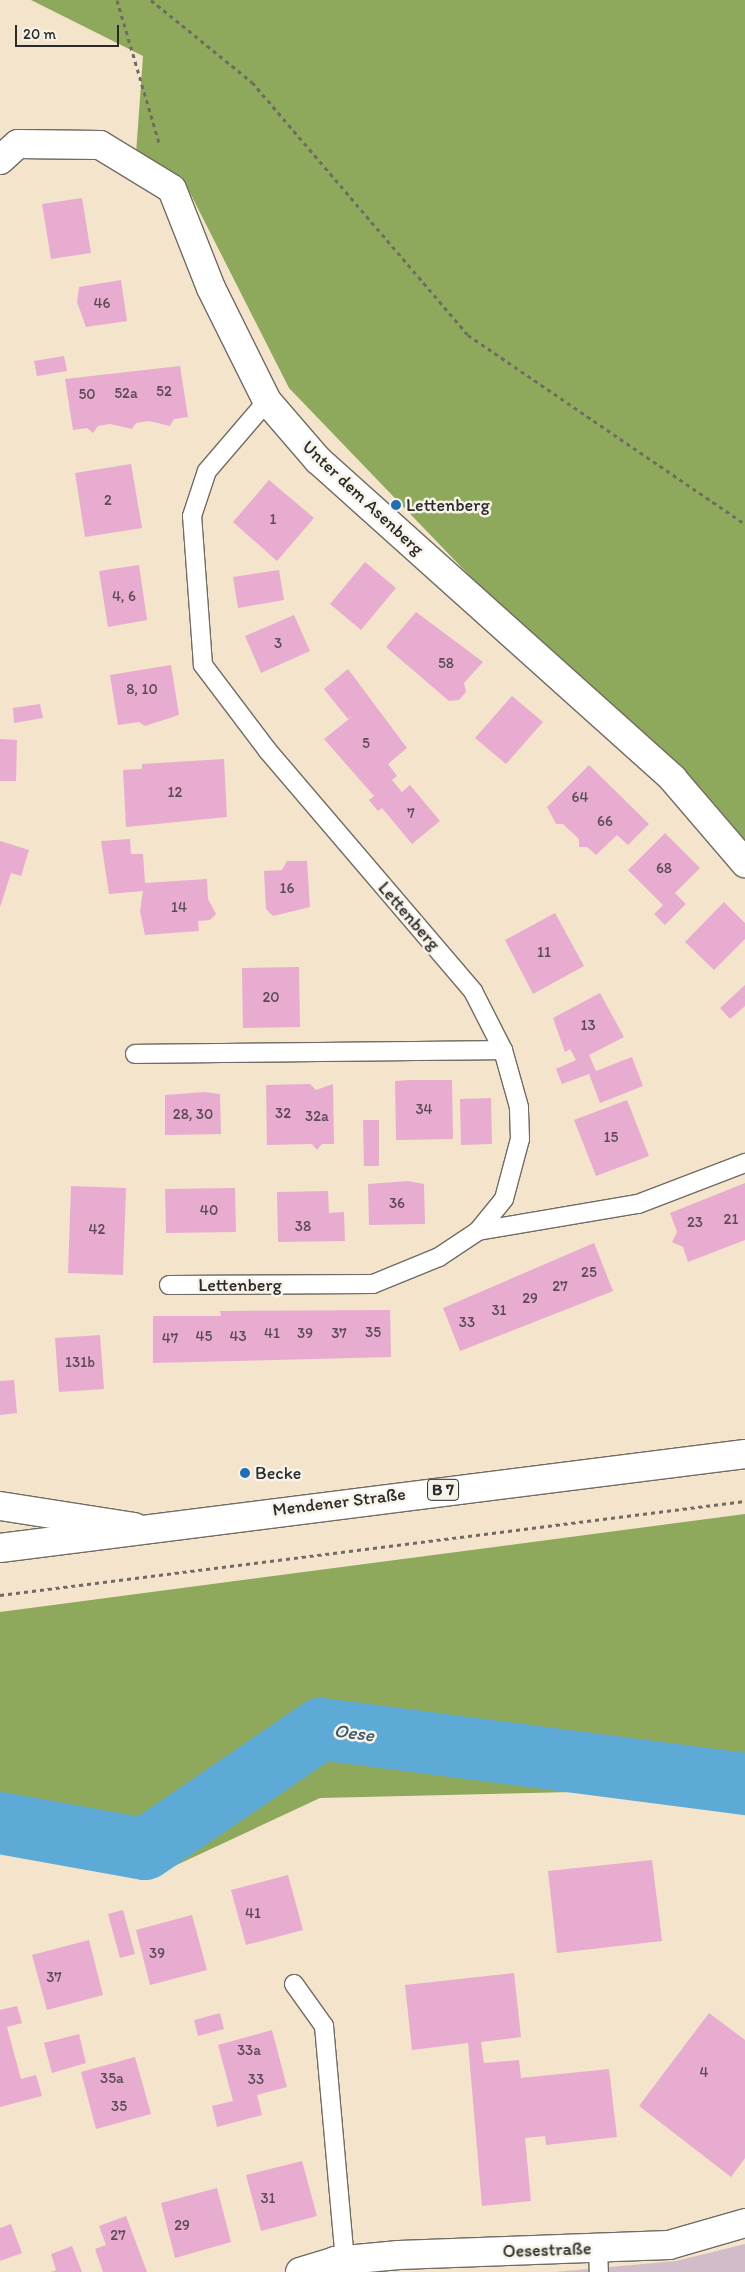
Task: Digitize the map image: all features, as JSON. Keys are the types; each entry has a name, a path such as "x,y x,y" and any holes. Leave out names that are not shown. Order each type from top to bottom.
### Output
{"street":[{"path":"0,160 18,144 100,145 172,189"},
{"name":"Unter dem Asenberg","path":"172,189 211,288 267,400 318,460 672,779 745,863"},
{"name":"Mendener Straße","path":"0,1548 141,1528 745,1454"},
{"name":"Mendener Straße","path":"0,1506 141,1528"},
{"name":"Oesestraße","path":"300,2272 345,2260 598,2260 669,2245 745,2223"}],"lane":[{"name":"Lettenberg","path":"169,1285 374,1284 439,1257 478,1231 504,1199 520,1139 519,1108 503,1050 473,990 268,751 204,665 192,516 207,471 267,400"},
{"path":"135,1054 503,1050"},
{"name":"Lettenberg","path":"478,1231 638,1204 745,1163"},
{"path":"294,1984 324,2026 345,2260"}],"path":[{"path":"117,0 172,189"},
{"path":"151,0 252,82 468,335 745,524"},
{"path":"0,1595 745,1501"}],"shaded area":[{"path":"745,2244 745,2272 554,2272 676,2261"}],"green space":[{"path":"31,0 745,0 745,862 289,388 182,177 136,154 143,56"},
{"path":"745,1514 745,1788 320,1798 168,1869 0,1851 0,1612"}],"building":[{"path":"82,198 91,253 51,259 42,204"},
{"path":"121,280 127,321 86,327 77,302 79,287"},
{"path":"64,356 67,371 37,376 34,361"},
{"path":"180,366 188,417 174,419 170,426 149,421 136,423 132,429 110,424 98,426 93,433 87,428 73,430 65,379"},
{"path":"131,464 142,528 85,537 75,473"},
{"path":"269,480 314,518 277,561 233,522"},
{"path":"365,562 396,588 361,630 330,604"},
{"path":"139,565 147,620 108,627 99,571"},
{"path":"279,570 284,600 238,608 233,577"},
{"path":"416,612 483,662 464,683 466,692 459,700 449,701 386,647"},
{"path":"294,615 310,651 261,673 245,636"},
{"path":"171,665 179,715 145,726 139,722 118,725 110,675"},
{"path":"348,669 407,748 388,764 397,776 392,780 402,792 410,785 440,821 412,844 382,808 378,811 369,800 374,796 324,739 354,715 348,719 324,689"},
{"path":"512,696 543,722 506,764 475,738"},
{"path":"40,704 43,718 14,723 13,708"},
{"path":"0,739 17,740 16,781 0,781"},
{"path":"224,759 227,817 126,827 123,770 142,769 142,764"},
{"path":"589,765 649,824 628,845 617,835 596,855 587,847 579,847 579,839 563,824 556,824 547,807"},
{"path":"665,833 700,868 675,893 686,904 665,925 654,914 663,905 628,870"},
{"path":"130,839 131,854 143,854 145,883 207,879 208,899 216,914 210,920 198,921 199,931 145,935 140,911 143,891 109,894 101,841"},
{"path":"0,841 29,850 21,876 11,873 0,907"},
{"path":"287,861 307,861 310,907 273,916 266,909 264,871 282,870"},
{"path":"724,902 745,923 745,939 714,970 685,942"},
{"path":"555,913 584,966 533,994 505,940"},
{"path":"299,967 300,1027 243,1028 242,968"},
{"path":"745,985 745,1006 730,1019 720,1008"},
{"path":"600,993 624,1037 589,1055 596,1071 632,1057 643,1086 600,1103 589,1074 562,1084 556,1069 576,1060 570,1049 565,1052 553,1018"},
{"path":"452,1080 453,1139 396,1140 395,1081"},
{"path":"310,1084 316,1090 333,1084 334,1144 322,1144 317,1150 312,1144 267,1145 266,1085"},
{"path":"204,1092 220,1094 221,1134 165,1135 165,1095"},
{"path":"491,1098 492,1144 461,1145 460,1099"},
{"path":"627,1100 649,1156 596,1176 574,1120"},
{"path":"363,1120 379,1120 379,1166 364,1166"},
{"path":"408,1181 424,1184 425,1224 369,1225 368,1184"},
{"path":"745,1183 745,1240 688,1262 683,1247 672,1242 677,1232 670,1213"},
{"path":"71,1186 126,1188 123,1275 68,1273"},
{"path":"235,1188 236,1232 166,1233 165,1189"},
{"path":"328,1191 329,1213 344,1212 345,1241 278,1242 277,1192"},
{"path":"594,1243 613,1291 460,1351 443,1308"},
{"path":"390,1310 391,1357 153,1363 153,1316 221,1316 220,1311"},
{"path":"100,1335 104,1389 59,1392 55,1338"},
{"path":"14,1380 17,1413 0,1415 0,1381"},
{"path":"652,1860 662,1941 557,1953 548,1871"},
{"path":"288,1875 303,1930 246,1945 231,1890"},
{"path":"123,1910 135,1954 120,1958 108,1914"},
{"path":"192,1915 207,1970 150,1985 136,1930"},
{"path":"89,1940 103,1995 47,2010 32,1955"},
{"path":"514,1973 521,2037 481,2042 484,2063 519,2060 521,2078 609,2069 617,2137 546,2145 545,2136 525,2138 531,2201 482,2206 468,2043 412,2050 405,1985"},
{"path":"17,2006 22,2023 7,2027 21,2079 36,2075 42,2096 0,2107 0,2010"},
{"path":"220,2013 224,2029 198,2036 194,2020"},
{"path":"709,2013 745,2040 745,2158 731,2177 639,2106"},
{"path":"272,2030 287,2087 257,2095 262,2115 217,2127 212,2106 233,2101 218,2045"},
{"path":"79,2034 86,2063 52,2073 44,2043"},
{"path":"135,2057 151,2114 96,2129 81,2072"},
{"path":"302,2161 317,2216 261,2231 246,2175"},
{"path":"217,2188 231,2242 175,2258 161,2203"},
{"path":"126,2216 147,2272 103,2272 95,2249 106,2245 99,2226"},
{"path":"11,2224 22,2253 0,2261 0,2228"},
{"path":"72,2246 82,2272 51,2272 56,2270 51,2254"}],"waterway":[{"name":"Oese","path":"0,1823 145,1849 321,1729 745,1784"}],"place":[{"name":"Lettenberg","path":"396,505"},
{"name":"Becke","path":"245,1473"}]}
